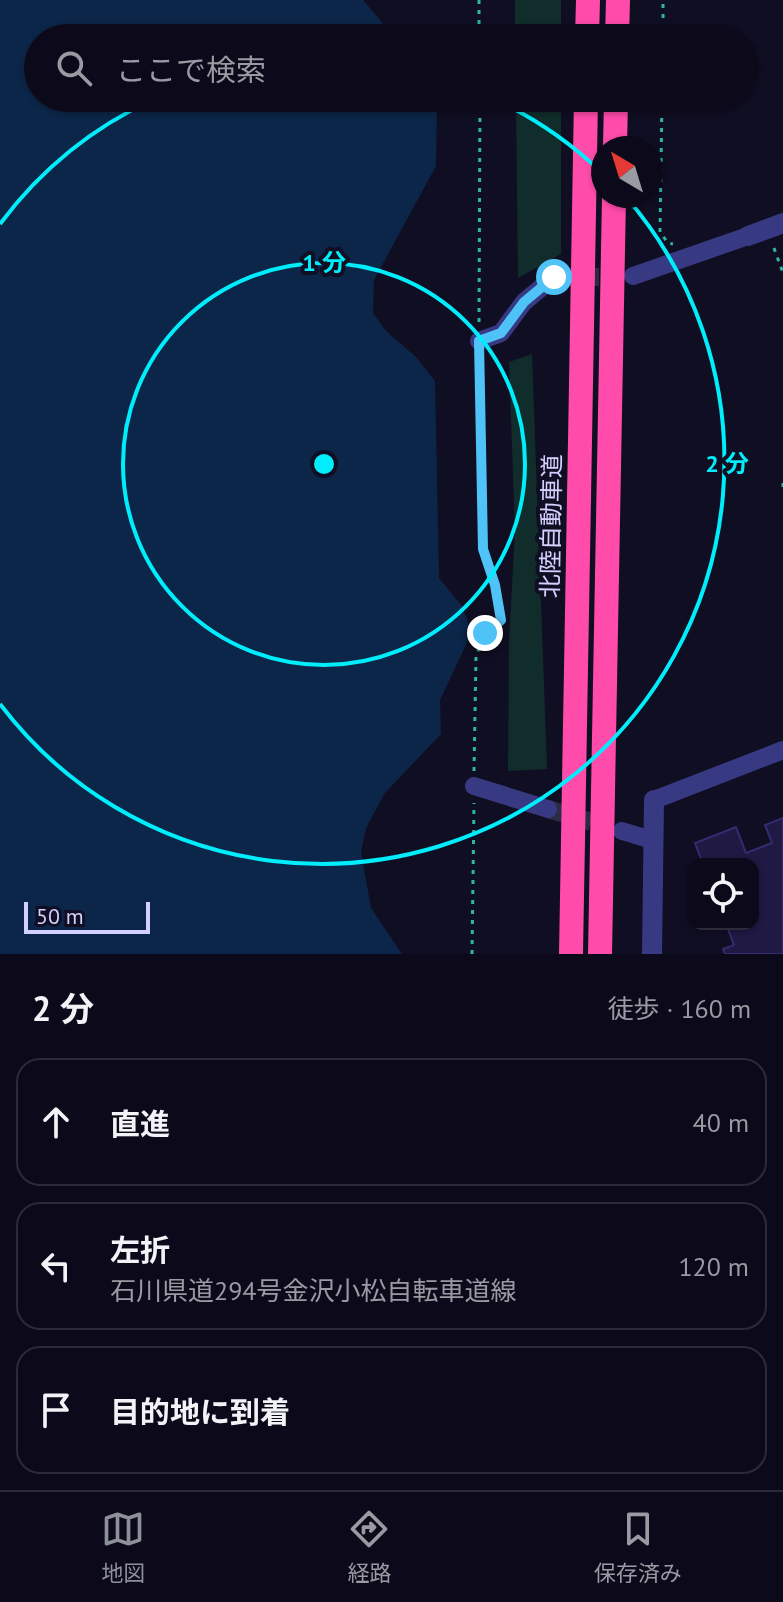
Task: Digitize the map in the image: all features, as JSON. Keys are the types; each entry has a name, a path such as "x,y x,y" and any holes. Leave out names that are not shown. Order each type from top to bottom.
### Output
{"highway":[{"path":"587,24 588,0"},
{"path":"617,24 618,0"},
{"name":"北陸自動車道","path":"571,954 586,112"},
{"path":"615,136 616,112"},
{"path":"600,954 614,208"}],"street":[{"path":"633,276 766,229"},
{"path":"479,341 501,333 524,302 554,277"},
{"path":"652,954 654,800 783,750"},
{"path":"474,786 548,809"},
{"path":"622,831 652,840"}],"path":[{"path":"479,0 479,24"},
{"path":"663,0 663,24"},
{"path":"472,954 476,656 485,633 501,620 495,585 483,549 479,341 480,112"},
{"path":"662,112 660,232 668,243 698,254"},
{"path":"766,229 783,273"}],"green space":[{"path":"515,0 561,0 561,24 515,24"},
{"path":"516,112 561,112 561,254 518,278"},
{"path":"532,354 547,769 508,771 509,640 515,531 509,362"}],"water":[{"path":"0,0 363,0 383,24 24,24 24,112 437,112 436,166 374,280 373,313 386,331 416,357 435,381 439,578 462,606 472,632 440,700 441,734 385,793 366,828 361,852 371,908 402,954 0,954"}],"building":[{"path":"783,818 783,954 725,954 723,949 734,945 728,930 759,930 759,858 701,858 695,843 736,827 746,853 772,843 765,825"}],"tunnel":[{"path":"554,277 623,277"},
{"path":"548,809 612,828"}],"route":[{"path":"485,633 501,620 495,585 483,549 479,341 501,333 524,302 554,277"}]}
